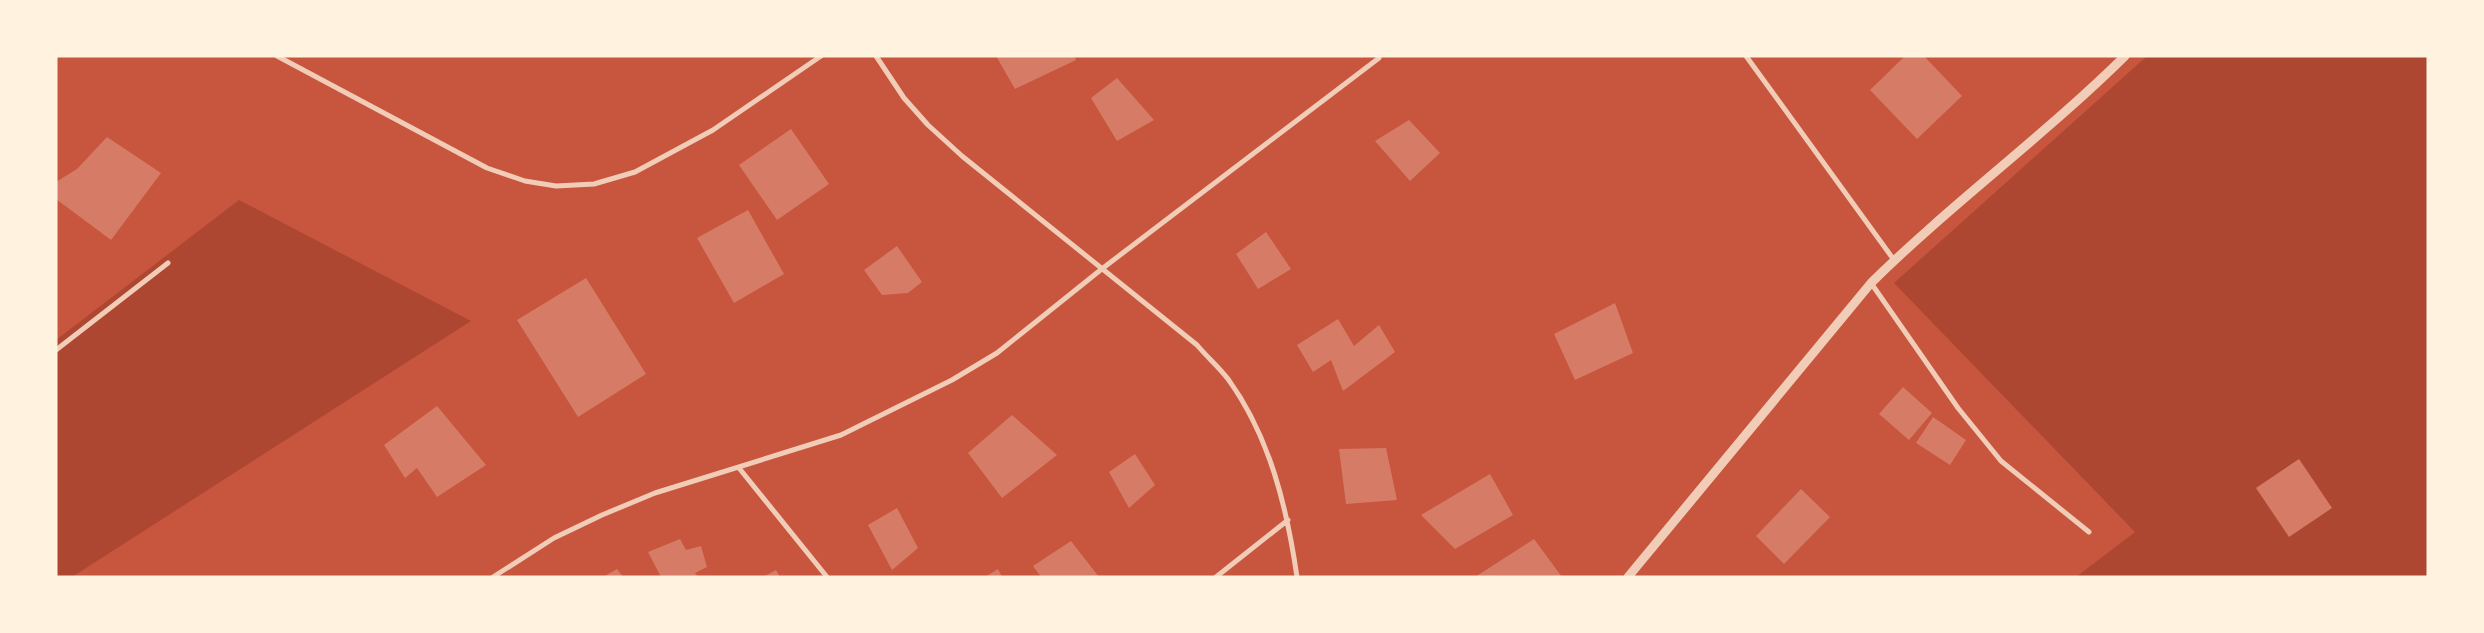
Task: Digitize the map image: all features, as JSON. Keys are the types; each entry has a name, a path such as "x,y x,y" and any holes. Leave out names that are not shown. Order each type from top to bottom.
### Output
{"street":[{"path":"277,56 487,168 525,181 556,186 594,184 634,172 713,130 821,56"},
{"path":"876,56 904,98 928,125 962,156 1104,268 1197,345 1228,379 1254,423 1275,474 1288,520 1297,577"},
{"path":"1746,56 1894,260"},
{"path":"1628,577 1870,283 1894,260 2054,123 2125,56"},
{"path":"493,577 554,538 602,515 655,493 841,435 952,380 997,353 1104,268 1379,58"},
{"path":"56,350 168,263"},
{"path":"1870,283 1958,408 2001,461 2089,532"},
{"path":"739,468 827,577"},
{"path":"1216,577 1288,520"}],"shaded area":[{"path":"2147,56 2428,56 2428,577 2076,577 2135,532 1894,283"},
{"path":"239,200 471,321 72,577 56,577 56,340"}],"building":[{"path":"996,56 1074,56 1076,60 1015,89"},
{"path":"1905,56 1924,56 1962,96 1917,139 1870,90"},
{"path":"1117,78 1154,120 1117,141 1091,98"},
{"path":"1409,120 1440,153 1410,181 1375,141"},
{"path":"791,129 829,184 777,220 739,165"},
{"path":"107,137 161,173 111,240 56,199 56,182 77,169"},
{"path":"748,210 784,274 734,303 697,238"},
{"path":"1266,232 1291,269 1258,289 1236,254"},
{"path":"897,246 922,282 908,293 882,295 864,270"},
{"path":"586,278 646,374 578,417 517,320"},
{"path":"1615,303 1633,353 1575,380 1554,334"},
{"path":"1338,319 1354,346 1379,325 1395,352 1343,391 1331,360 1313,372 1297,345"},
{"path":"1903,387 1932,413 1909,440 1879,414"},
{"path":"437,406 486,465 437,497 417,468 405,478 384,445"},
{"path":"1012,415 1057,455 1002,498 968,453"},
{"path":"1933,417 1966,440 1950,465 1916,443"},
{"path":"1386,448 1397,500 1346,504 1339,449"},
{"path":"1135,454 1155,485 1129,508 1109,472"},
{"path":"2299,459 2332,508 2289,537 2256,488"},
{"path":"1490,474 1513,515 1455,549 1421,515"},
{"path":"1801,489 1830,517 1784,564 1756,536"},
{"path":"897,508 918,548 892,570 868,525"},
{"path":"680,539 686,550 701,546 707,567 695,573 698,577 661,577 648,552"},
{"path":"1534,539 1562,577 1475,577"},
{"path":"1071,541 1099,577 1041,577 1033,566"},
{"path":"617,569 623,577 603,577"},
{"path":"998,569 1002,577 985,577"},
{"path":"776,570 780,577 763,577"}]}
